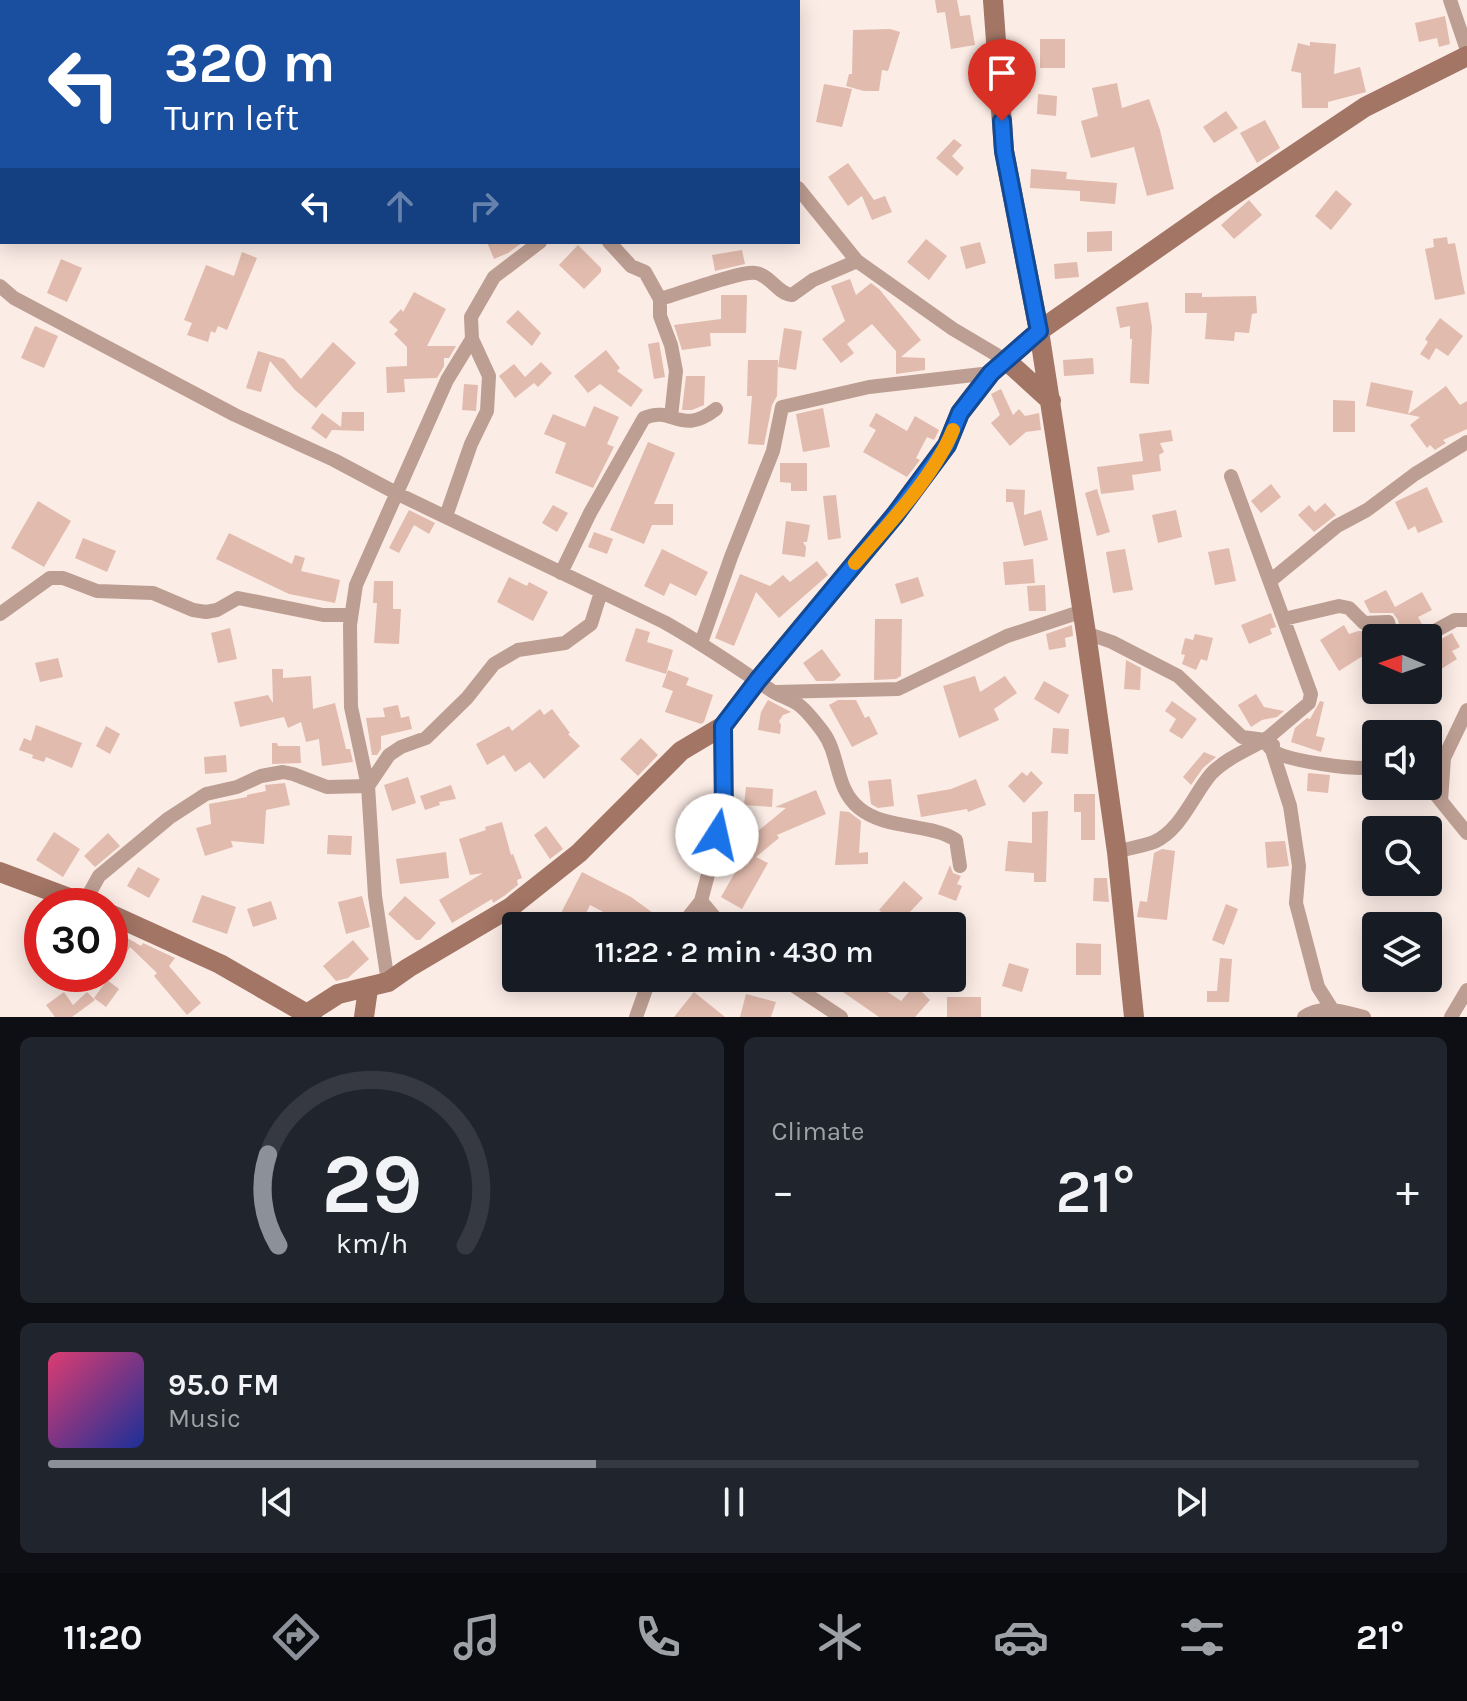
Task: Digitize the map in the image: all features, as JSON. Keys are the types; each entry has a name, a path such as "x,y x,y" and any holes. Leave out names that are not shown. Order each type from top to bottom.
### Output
{"street":[{"path":"993,0 1004,151 1039,331 1083,611 1117,852 1134,1017"},
{"path":"1450,0 1467,50"},
{"path":"128,922 220,964 307,1016 338,994 388,982 511,907 579,853 681,751 723,726 766,686 947,445 960,413 999,367 1039,331 1365,107 1467,56"},
{"path":"800,190 857,261 953,329 999,367 1051,401"},
{"path":"446,516 471,444 487,411 488,369 472,339 471,317 494,277 537,244"},
{"path":"611,244 631,266 645,272 660,299 660,316 671,345 676,371 671,417"},
{"path":"660,299 741,273 757,273 773,281 783,293 792,295 813,280 857,261"},
{"path":"0,286 14,298 235,415 334,460 701,643 800,706 829,741 840,781 855,806 865,813 910,828 948,834 956,840 960,866"},
{"path":"388,982 375,896 368,786 351,707 351,615 356,585 447,380 472,339"},
{"path":"701,643 773,451 782,407 869,387 999,367"},
{"path":"561,573 590,513 644,418 650,415 671,417 692,423 701,421 716,409"},
{"path":"1270,581 1337,526 1367,510 1415,474 1467,442"},
{"path":"1117,852 1155,841 1165,834 1187,810 1211,775 1224,763 1268,745 1278,729 1311,699 1231,476"},
{"path":"0,614 50,578 63,578 97,591 153,593 193,610 206,612 217,610 238,598 323,615 351,615"},
{"path":"368,786 389,755 426,738 467,698 494,664 518,650 565,643 591,624 601,592"},
{"path":"1284,619 1339,606 1349,608 1364,623 1388,624"},
{"path":"766,686 898,689 1007,636 1083,611"},
{"path":"1442,627 1455,620 1467,620"},
{"path":"1086,633 1112,642 1178,676 1242,737 1346,768 1362,767"},
{"path":"1467,710 1444,758 1441,801 1467,833"},
{"path":"692,912 701,901 724,814 723,726"},
{"path":"1268,745 1290,806 1299,866 1296,903 1318,987 1328,1004 1364,1017"},
{"path":"94,888 99,876 169,818 206,794 283,772 327,787 368,786"},
{"path":"0,872 44,888"},
{"path":"701,901 710,912"},
{"path":"364,1017 368,989"},
{"path":"1451,1017 1467,990"},
{"path":"636,1017 645,992"},
{"path":"806,992 841,1017"},
{"path":"1308,1014 1328,1004"}],"building":[{"path":"935,0 957,0 960,16 970,15 975,45 951,49 945,12 937,13"},
{"path":"1445,16 1450,44 1439,47 1437,38 1419,42 1415,23"},
{"path":"890,29 900,32 888,71 882,70 879,91 846,86 849,74 852,74 853,30"},
{"path":"1040,39 1065,39 1065,68 1040,68"},
{"path":"1310,42 1336,44 1334,74 1360,67 1366,92 1328,102 1328,108 1302,108 1301,73 1291,71 1298,43 1310,46"},
{"path":"1117,83 1122,108 1149,99 1174,189 1147,196 1134,147 1091,158 1081,121 1098,116 1092,88"},
{"path":"824,84 852,89 842,127 816,122"},
{"path":"1038,94 1057,96 1056,116 1037,114"},
{"path":"1226,111 1238,128 1214,143 1203,127"},
{"path":"1265,120 1280,148 1257,163 1240,133"},
{"path":"954,139 962,145 952,156 964,168 957,176 936,158"},
{"path":"848,163 874,200 885,196 892,212 872,220 862,196 848,206 828,177"},
{"path":"1031,169 1067,172 1066,179 1117,183 1115,204 1080,201 1080,191 1030,188"},
{"path":"1336,190 1352,204 1331,230 1315,216"},
{"path":"1249,200 1262,215 1234,239 1221,225"},
{"path":"1112,231 1112,251 1087,252 1087,232"},
{"path":"1447,237 1448,244 1455,243 1465,294 1435,300 1425,249 1434,247 1433,239"},
{"path":"926,239 947,256 929,280 907,262"},
{"path":"980,242 986,263 966,269 960,247"},
{"path":"488,244 520,244 508,253 494,259"},
{"path":"578,245 601,268 601,272 584,289 559,265"},
{"path":"742,250 745,264 715,271 712,255"},
{"path":"242,252 257,258 227,330 218,326 215,333 211,331 208,342 187,335 192,323 184,320 206,265 234,276"},
{"path":"61,259 82,268 67,302 47,293"},
{"path":"1077,262 1079,277 1055,279 1054,264"},
{"path":"850,279 856,295 871,283 879,289 921,340 901,357 925,358 925,370 896,374 896,351 872,324 847,344 854,353 841,363 822,339 845,321 831,286"},
{"path":"414,292 446,309 427,346 456,346 449,358 444,358 444,366 437,378 404,379 405,392 387,393 386,367 407,366 407,347 394,334 398,330 389,322 401,309 403,312"},
{"path":"1185,293 1202,293 1202,297 1256,296 1257,313 1252,314 1249,333 1235,332 1234,341 1205,339 1207,313 1185,313"},
{"path":"721,295 747,295 746,333 710,333 711,346 682,350 674,325 721,319"},
{"path":"1148,302 1152,327 1149,384 1130,383 1130,326 1120,328 1116,307"},
{"path":"518,310 541,333 532,346 506,322"},
{"path":"1440,318 1463,336 1448,356 1436,348 1429,360 1420,354 1428,342 1425,339"},
{"path":"35,326 58,336 44,368 21,358"},
{"path":"784,328 802,331 796,370 778,367"},
{"path":"333,342 356,363 316,408 295,390 270,361 261,392 246,388 258,351 284,359 301,379"},
{"path":"659,342 665,377 654,379 648,344"},
{"path":"606,350 620,368 617,371 643,390 631,407 600,384 588,393 574,376"},
{"path":"1093,358 1094,374 1064,376 1063,360"},
{"path":"748,360 778,360 777,396 772,405 764,445 748,444 752,396 747,396"},
{"path":"541,362 552,373 538,387 534,383 515,398 499,376 514,364 525,377"},
{"path":"686,376 705,376 704,405 692,410 682,410"},
{"path":"1371,382 1413,391 1408,414 1446,386 1460,405 1467,401 1467,429 1443,440 1446,443 1435,450 1430,445 1427,448 1410,425 1420,417 1366,406"},
{"path":"464,384 478,385 476,411 462,410"},
{"path":"1001,389 1013,415 1019,409 1025,416 1039,413 1041,430 1026,432 1010,446 991,423 1000,415 991,394"},
{"path":"1333,400 1355,401 1355,432 1333,432"},
{"path":"594,406 619,417 607,444 614,447 593,488 555,473 566,443 544,434 553,414 585,427"},
{"path":"823,408 830,447 803,452 796,414"},
{"path":"342,412 364,412 364,431 332,430 326,439 311,428 322,413 341,427"},
{"path":"876,413 907,431 915,416 939,430 934,440 927,437 916,458 920,460 907,477 863,452 876,430 869,426"},
{"path":"1171,430 1173,441 1160,443 1164,452 1159,455 1161,471 1132,475 1134,490 1101,494 1097,467 1143,461 1139,434"},
{"path":"648,442 675,453 654,504 673,504 673,525 652,525 644,544 610,530"},
{"path":"780,463 807,463 807,491 791,491 791,483 780,482"},
{"path":"1271,484 1281,497 1261,513 1251,501"},
{"path":"1427,487 1443,522 1418,533 1415,526 1408,530 1395,502"},
{"path":"1006,489 1025,490 1024,515 1041,510 1048,540 1024,546 1013,502 1006,502"},
{"path":"1097,489 1110,532 1097,536 1085,493"},
{"path":"836,495 841,538 828,540 823,496"},
{"path":"38,501 71,521 44,567 11,548"},
{"path":"1325,503 1336,515 1314,532 1298,515 1309,505 1315,512"},
{"path":"553,505 568,513 557,532 542,523"},
{"path":"409,510 435,523 429,534 414,525 399,553 389,548"},
{"path":"1176,510 1182,537 1158,543 1152,515"},
{"path":"786,521 810,525 807,542 803,542 805,557 782,554"},
{"path":"594,532 613,539 607,554 588,547"},
{"path":"229,533 292,564 295,555 305,558 301,571 340,580 335,603 289,594 216,559"},
{"path":"83,538 116,551 107,572 75,558"},
{"path":"1229,548 1236,581 1215,585 1208,552"},
{"path":"662,549 708,572 696,596 670,583 664,596 644,586"},
{"path":"1125,549 1133,590 1113,593 1106,552"},
{"path":"1033,559 1035,583 1005,585 1003,562"},
{"path":"817,561 828,575 779,618 756,592 734,646 715,638 740,574 770,586 783,575 790,582"},
{"path":"509,577 527,586 529,582 548,592 533,621 497,602"},
{"path":"918,577 924,596 901,604 895,584"},
{"path":"374,581 393,581 393,609 401,609 399,644 374,643 377,603 373,603"},
{"path":"1045,585 1046,611 1029,611 1027,586"},
{"path":"1386,590 1395,607 1422,592 1432,610 1418,617 1422,624 1399,624 1393,613 1370,613 1364,601"},
{"path":"1271,613 1276,627 1270,629 1272,634 1249,644 1241,625"},
{"path":"875,619 902,619 901,676 896,679 874,680"},
{"path":"1072,625 1073,636 1065,638 1066,647 1049,650 1046,634"},
{"path":"1344,625 1349,634 1362,631 1362,657 1339,671 1320,640"},
{"path":"230,628 237,659 218,663 211,633"},
{"path":"636,628 650,632 647,642 673,650 666,674 625,661"},
{"path":"1452,633 1460,647 1452,651 1457,659 1442,668 1442,638"},
{"path":"1195,634 1213,638 1207,661 1201,659 1196,670 1182,664 1185,655 1181,654 1185,638 1193,640"},
{"path":"822,649 841,675 834,681 816,681 803,663"},
{"path":"58,658 63,677 40,682 35,663"},
{"path":"1126,660 1141,668 1140,690 1124,689"},
{"path":"272,669 283,669 283,678 311,676 313,709 335,703 346,749 350,749 353,762 322,766 319,739 306,742 301,722 288,728 284,717 240,727 234,702 268,695 273,703"},
{"path":"668,670 689,678 686,685 713,695 701,724 665,712 673,691 662,687"},
{"path":"975,676 980,692 1005,676 1017,693 994,709 999,720 959,738 943,686"},
{"path":"1044,681 1069,695 1059,714 1034,699"},
{"path":"1256,694 1264,707 1284,711 1251,727 1238,705"},
{"path":"768,700 791,712 779,721 780,734 758,730 761,712"},
{"path":"838,700 856,700 878,734 852,747 829,705"},
{"path":"1172,701 1197,719 1182,739 1169,731 1176,719 1165,711"},
{"path":"1320,701 1324,702 1316,736 1325,738 1321,752 1291,742 1295,728 1307,718 1310,719"},
{"path":"398,705 401,718 409,716 412,729 381,736 381,749 377,755 372,755 366,718 385,717 383,708"},
{"path":"540,709 544,715 552,709 580,746 544,779 530,762 515,772 504,755 487,765 476,744 509,726 512,731"},
{"path":"36,725 82,743 72,768 46,757 44,762 32,758 33,755 19,750 24,738 31,741"},
{"path":"106,726 120,734 110,754 96,746"},
{"path":"1053,728 1069,729 1068,754 1051,753"},
{"path":"641,738 658,755 638,776 620,759"},
{"path":"272,743 300,746 301,763 272,764"},
{"path":"1204,752 1216,757 1191,785 1183,777"},
{"path":"226,755 227,772 205,774 204,757"},
{"path":"1031,771 1043,783 1024,803 1008,786 1022,772 1027,776"},
{"path":"1308,773 1330,775 1328,793 1307,791"},
{"path":"408,777 416,803 392,811 384,785"},
{"path":"891,779 894,806 878,808 871,804 868,781"},
{"path":"976,779 986,805 968,812 967,809 921,817 917,795 951,789"},
{"path":"285,783 290,805 266,810 264,844 231,841 233,847 205,856 196,828 211,824 209,804 266,791 265,785"},
{"path":"451,785 456,799 439,802 440,805 425,810 420,796"},
{"path":"746,787 773,789 772,807 744,805"},
{"path":"816,790 826,814 777,835 779,838 756,857 768,863 742,909 721,897 754,839 752,836 786,808 775,807"},
{"path":"1074,794 1095,794 1095,840 1081,840 1081,812 1074,812"},
{"path":"840,811 849,812 861,821 859,853 868,852 868,864 835,865"},
{"path":"1048,811 1046,882 1034,882 1034,873 1005,871 1008,841 1032,843 1032,812"},
{"path":"502,822 511,855 522,878 504,896 493,903 492,899 452,923 439,900 483,873 470,875 459,839"},
{"path":"546,826 563,849 550,859 534,835"},
{"path":"54,832 80,849 63,877 36,860"},
{"path":"108,833 120,846 95,867 84,856"},
{"path":"328,835 352,836 351,855 327,854"},
{"path":"1285,841 1289,866 1267,868 1265,842"},
{"path":"1162,849 1175,851 1167,920 1137,917 1140,901 1147,902 1154,853"},
{"path":"446,852 449,878 400,884 396,859"},
{"path":"950,865 953,873 961,876 957,884 962,886 956,901 938,894"},
{"path":"138,867 160,879 149,898 127,886"},
{"path":"582,872 631,897 652,912 603,912 590,905 587,912 562,912"},
{"path":"1094,878 1107,878 1109,902 1093,901"},
{"path":"904,881 923,898 910,912 879,910"},
{"path":"202,895 236,907 227,934 192,922"},
{"path":"362,896 370,927 346,934 338,902"},
{"path":"405,896 436,923 420,940 416,940 388,914"},
{"path":"271,901 277,919 253,927 247,909"},
{"path":"1226,904 1238,909 1224,945 1212,940"},
{"path":"128,938 175,958 169,966 201,1003 187,1015 154,976 157,973 130,947 128,950"},
{"path":"353,940 369,959 348,978 336,981 323,966"},
{"path":"1076,943 1101,944 1101,975 1076,975"},
{"path":"1220,958 1232,959 1229,1002 1207,1002 1207,991 1217,991"},
{"path":"1009,963 1029,969 1022,992 1002,986"},
{"path":"64,992 73,1005 87,992 95,1000 72,1017 55,1017 46,1005"},
{"path":"98,992 117,992 106,1007 94,998"},
{"path":"694,992 725,1017 674,1017"},
{"path":"843,992 888,992 901,1001 909,992 922,992 930,1000 915,1017 879,1017"},
{"path":"746,994 776,1002 771,1017 740,1017"},
{"path":"947,997 981,997 981,1017 947,1017"}],"slow traffic":[{"path":"855,563 913,492 947,445 953,430"}],"route":[{"path":"717,835 724,814 723,726 895,515 947,445 960,413 991,373 1039,331 1004,151 1002,121"}]}
